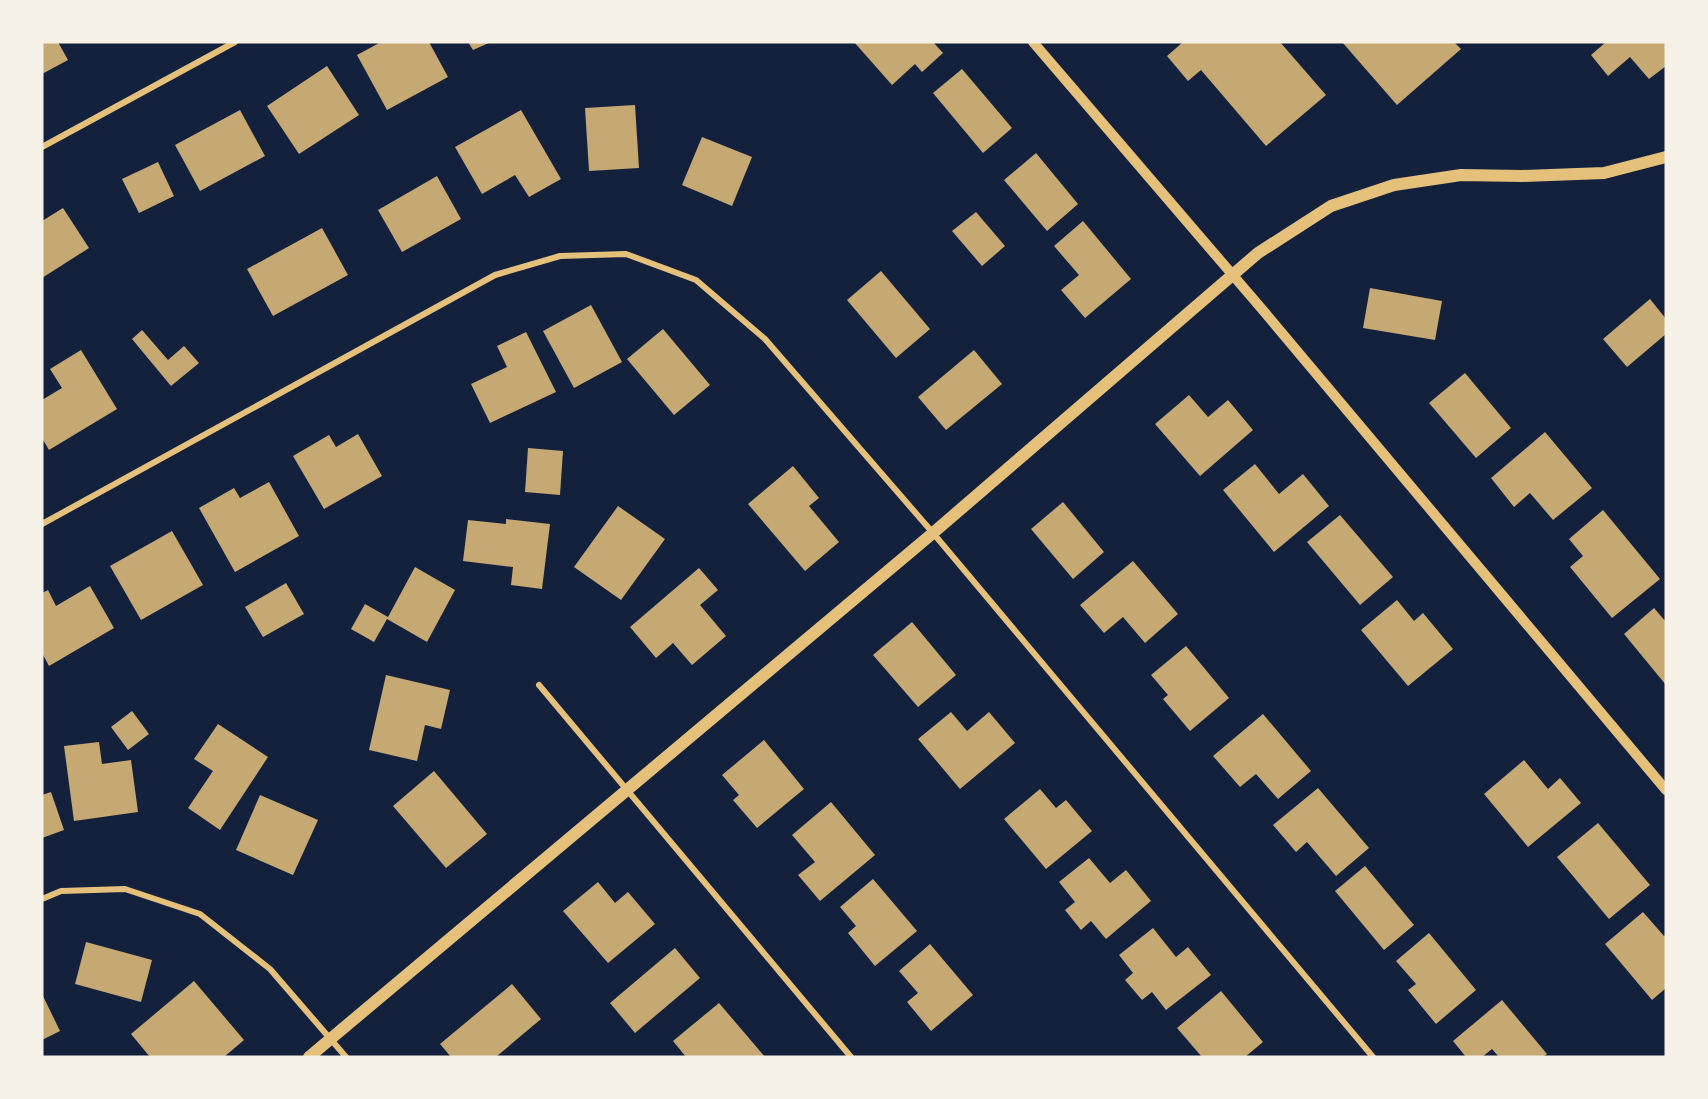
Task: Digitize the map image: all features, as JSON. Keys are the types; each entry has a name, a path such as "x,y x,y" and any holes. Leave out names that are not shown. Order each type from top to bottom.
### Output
{"main road":[{"path":"309,1057 933,533 1258,253 1331,206 1394,185 1461,176 1604,173 1666,158"}],"street":[{"path":"42,147 235,42"},
{"path":"1033,42 1666,790"},
{"path":"42,524 495,275 560,256 626,254 696,280 765,339 933,533 1373,1057"},
{"path":"539,685 851,1057"},
{"path":"42,898 61,891 125,889 200,914 270,969 346,1057"}],"building":[{"path":"42,42 58,42 68,60 42,74"},
{"path":"381,42 429,42 448,77 387,110 357,55"},
{"path":"468,42 491,42 473,50"},
{"path":"854,42 933,42 943,53 922,72 915,64 892,85"},
{"path":"1183,42 1280,42 1326,95 1266,146 1201,70 1188,81 1167,56"},
{"path":"1342,42 1454,42 1461,49 1397,105"},
{"path":"1606,42 1666,42 1666,66 1649,79 1630,57 1608,76 1591,55"},
{"path":"327,66 359,115 299,154 267,106"},
{"path":"962,69 1012,128 983,153 933,93"},
{"path":"635,105 639,168 589,171 585,108"},
{"path":"240,110 265,156 200,191 175,145"},
{"path":"521,110 561,179 529,197 515,175 482,194 455,147"},
{"path":"702,137 752,157 732,206 682,185"},
{"path":"1036,153 1078,204 1047,231 1004,180"},
{"path":"158,162 174,196 139,213 122,179"},
{"path":"437,176 461,219 402,252 378,210"},
{"path":"63,208 89,248 42,278 42,221"},
{"path":"976,212 1005,246 982,266 952,231"},
{"path":"1083,221 1131,279 1085,318 1061,290 1079,275 1054,246"},
{"path":"322,228 348,275 273,316 247,269"},
{"path":"881,271 930,329 896,358 847,300"},
{"path":"1370,288 1442,301 1435,340 1363,328"},
{"path":"1650,299 1666,319 1666,334 1627,367 1603,339"},
{"path":"591,305 622,362 574,388 543,331"},
{"path":"663,329 710,385 674,415 627,359"},
{"path":"142,330 168,360 184,346 199,363 171,386 132,339"},
{"path":"526,332 556,392 490,423 471,384 507,367 497,346"},
{"path":"81,350 117,409 49,450 42,438 42,400 62,388 50,369"},
{"path":"974,350 1002,384 946,430 918,397"},
{"path":"1465,373 1511,428 1476,458 1429,403"},
{"path":"1189,395 1208,417 1228,400 1253,430 1200,476 1155,424"},
{"path":"1545,432 1592,488 1553,520 1530,493 1514,507 1491,478"},
{"path":"358,434 382,476 324,509 293,456 329,435 336,447"},
{"path":"528,448 563,451 560,495 525,492"},
{"path":"1255,464 1279,494 1303,474 1329,506 1274,552 1223,490"},
{"path":"793,466 819,498 809,506 839,542 805,571 748,504"},
{"path":"269,482 299,536 235,572 199,508 234,488 240,498"},
{"path":"1063,502 1104,552 1073,579 1031,529"},
{"path":"618,506 665,539 621,600 574,567"},
{"path":"1603,510 1660,579 1612,618 1570,567 1583,556 1569,539"},
{"path":"1340,515 1393,577 1360,605 1307,542"},
{"path":"506,519 550,524 542,589 511,585 513,567 463,561 468,520 506,524"},
{"path":"172,531 203,585 141,620 110,566"},
{"path":"1133,561 1178,614 1145,643 1123,617 1104,633 1080,605"},
{"path":"415,567 455,590 427,642 387,619 374,642 351,629 365,604 388,617"},
{"path":"699,568 718,590 700,605 726,636 692,665 673,643 656,658 630,627"},
{"path":"286,583 304,614 263,637 245,607"},
{"path":"90,586 114,628 49,666 42,653 42,593 48,590 56,606"},
{"path":"1397,600 1414,621 1423,613 1453,649 1408,686 1361,630"},
{"path":"1654,608 1666,622 1666,685 1624,634"},
{"path":"912,622 956,675 918,707 873,655"},
{"path":"1186,646 1229,698 1190,731 1163,699 1168,695 1151,675"},
{"path":"386,675 450,690 441,729 425,725 417,761 369,750"},
{"path":"132,711 149,734 128,750 111,727"},
{"path":"951,712 967,731 989,712 1015,743 960,789 918,739"},
{"path":"1263,714 1311,771 1278,799 1256,774 1240,787 1213,756"},
{"path":"218,724 268,757 220,830 188,808 213,771 194,759"},
{"path":"764,740 804,789 757,828 733,800 739,795 722,775"},
{"path":"99,742 102,764 131,760 138,812 74,821 64,746"},
{"path":"1524,760 1548,789 1560,778 1581,803 1528,847 1484,794"},
{"path":"434,771 487,834 446,868 393,806"},
{"path":"1318,788 1369,848 1336,876 1307,842 1296,852 1273,825"},
{"path":"1040,789 1056,808 1066,800 1092,831 1046,869 1004,819"},
{"path":"51,792 64,830 42,838 42,795"},
{"path":"260,795 318,820 293,875 236,850"},
{"path":"831,802 875,855 820,901 798,875 815,862 792,835"},
{"path":"1598,823 1650,885 1609,919 1557,857"},
{"path":"1089,858 1110,883 1126,870 1151,901 1106,939 1091,921 1081,930 1065,910 1075,902 1059,882"},
{"path":"1365,866 1414,925 1384,950 1335,891"},
{"path":"873,879 917,931 875,966 848,933 856,926 840,907"},
{"path":"598,882 615,903 628,892 655,924 608,963 563,911"},
{"path":"1643,912 1664,936 1666,935 1666,988 1652,1000 1605,944"},
{"path":"1153,928 1176,957 1188,947 1211,975 1166,1010 1152,992 1142,1000 1125,980 1133,973 1119,955"},
{"path":"1429,933 1476,990 1436,1024 1408,990 1416,984 1396,961"},
{"path":"86,942 152,960 141,1002 75,984"},
{"path":"930,944 973,995 931,1031 907,1002 918,993 899,971"},
{"path":"675,948 700,978 635,1033 610,1003"},
{"path":"194,981 244,1040 224,1057 150,1057 131,1034"},
{"path":"512,984 541,1019 496,1057 451,1057 440,1044"},
{"path":"1221,991 1263,1042 1245,1057 1202,1057 1177,1028"},
{"path":"42,994 60,1031 42,1040"},
{"path":"1502,1000 1547,1054 1543,1057 1499,1057 1492,1049 1482,1057 1466,1057 1453,1041"},
{"path":"719,1003 765,1057 686,1057 673,1041"}]}
